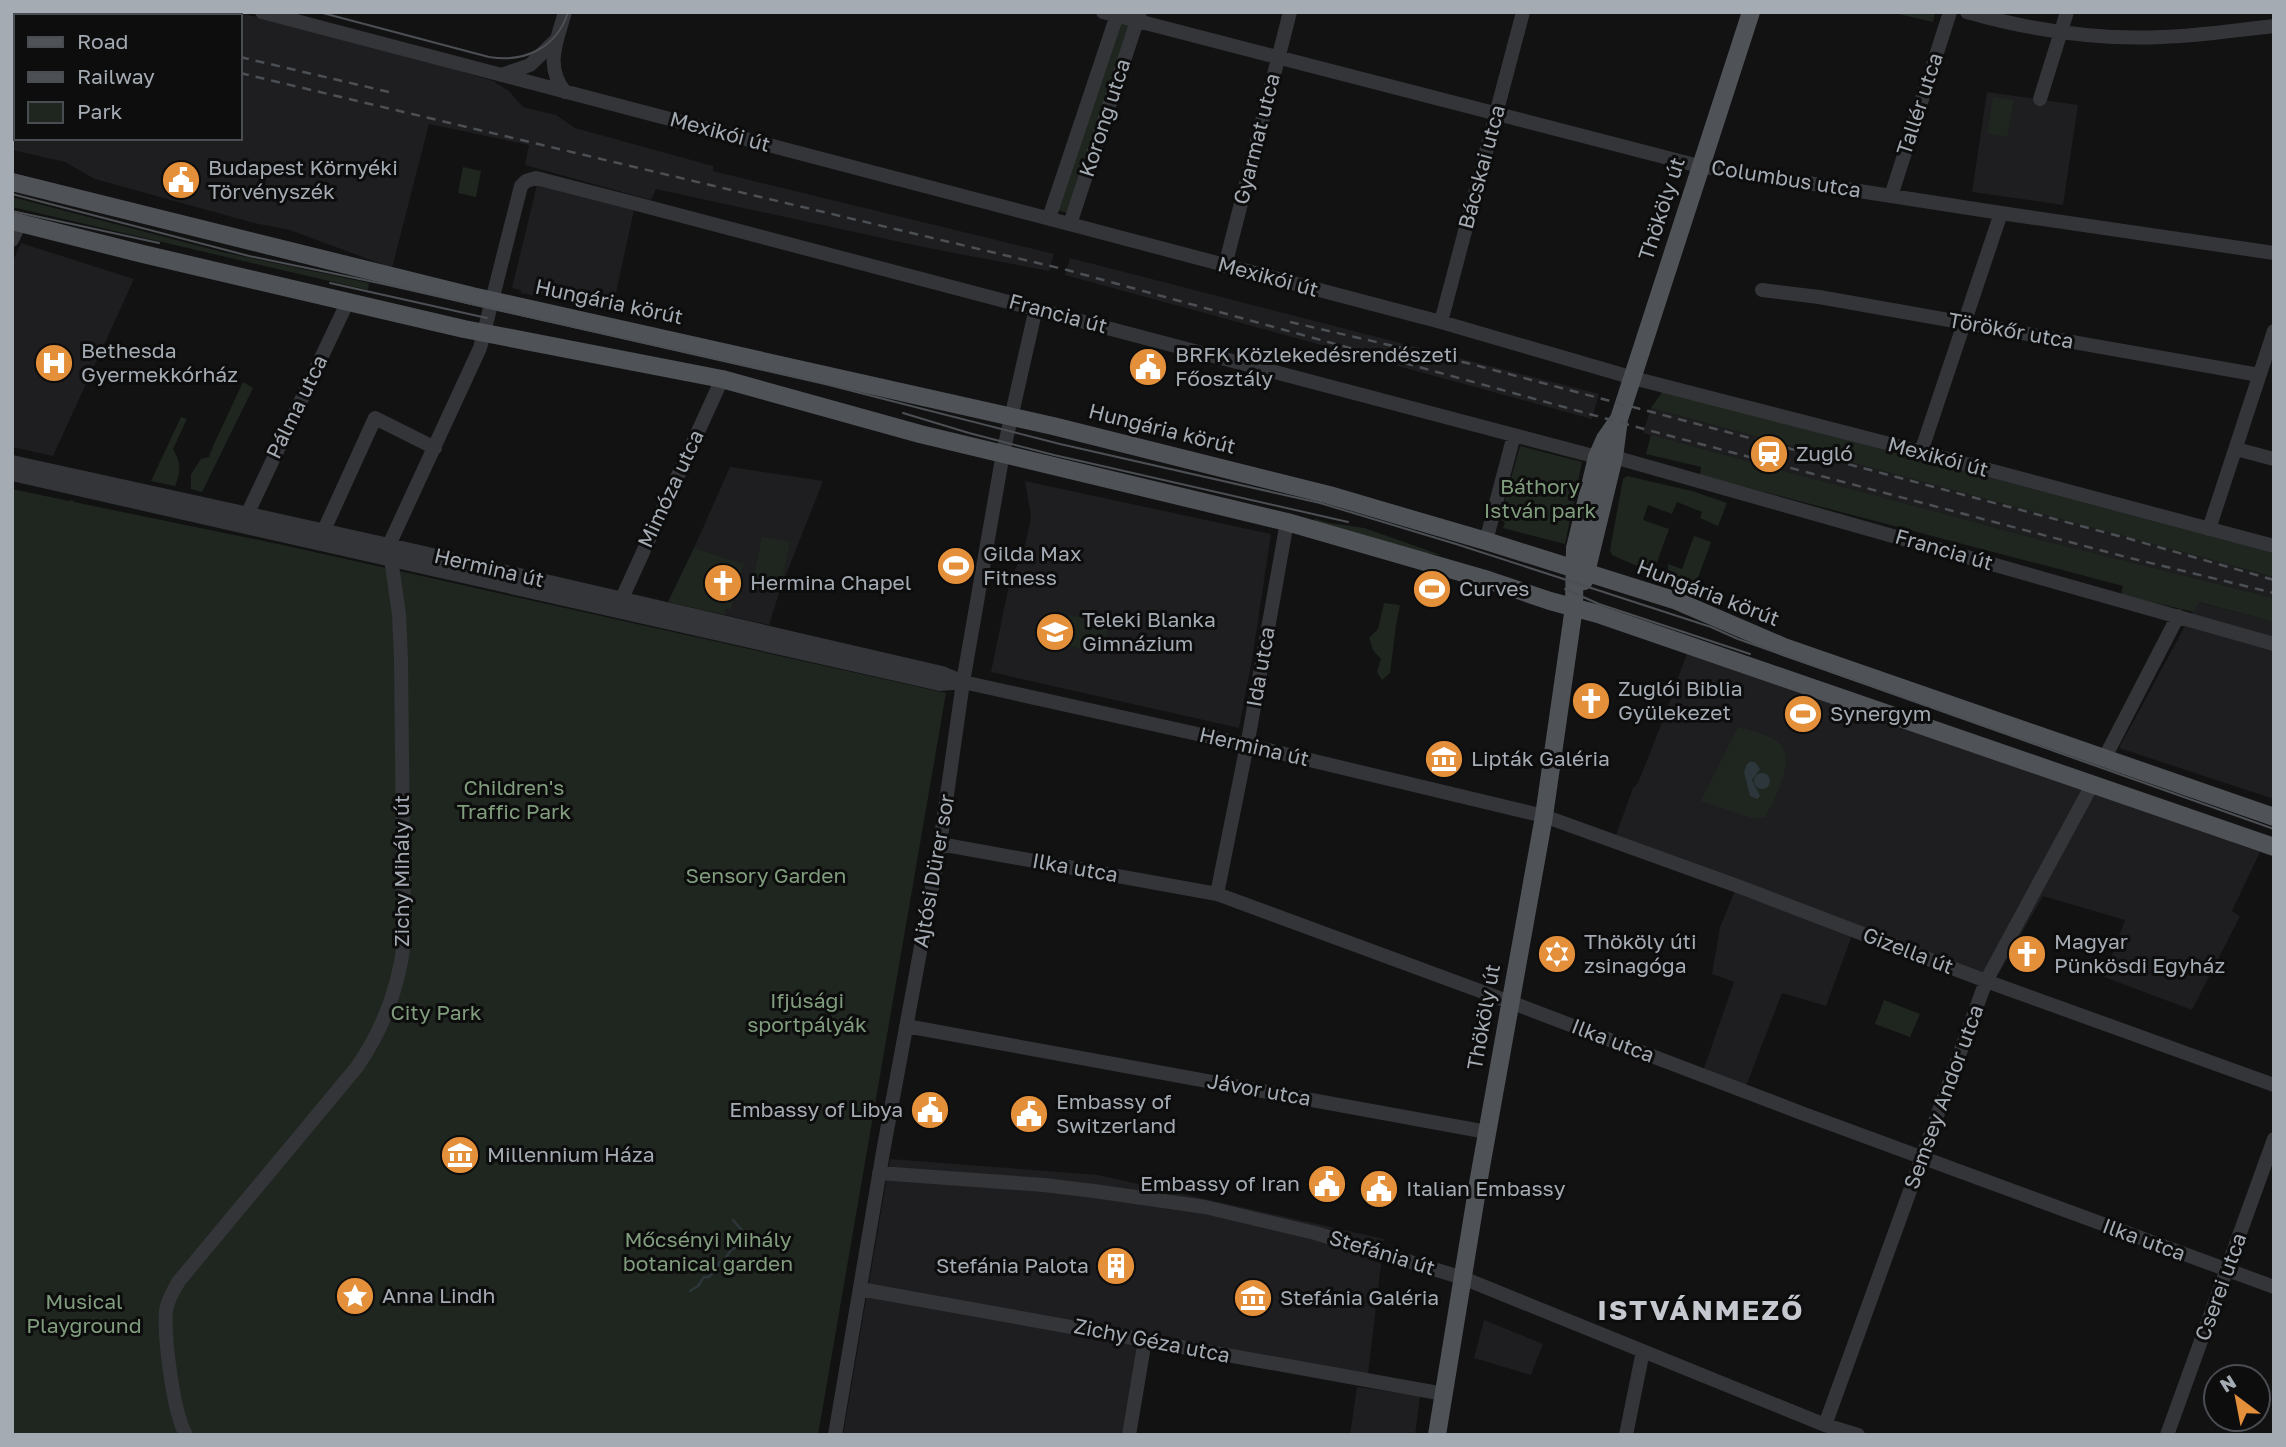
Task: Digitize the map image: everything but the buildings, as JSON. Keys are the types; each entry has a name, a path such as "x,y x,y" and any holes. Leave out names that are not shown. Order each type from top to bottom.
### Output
{"main road":[{"name":"Thököly út","path":"1437,1435 1487,1132 1544,816 1578,575 1576,548 1606,457 1605,439 1619,419 1751,12"},
{"path":"12,171 88,201"},
{"name":"Hungária körút","path":"12,182 492,300 1240,471 1486,541 1578,575 1677,601 1784,647 2274,817"},
{"path":"15,228 143,254 484,333 722,379 920,434 1287,522 1574,607 2094,783 2274,847"},
{"path":"1488,580 1560,591 1578,575"}],"street":[{"name":"Mexikói út","path":"262,12 1441,322 1632,377 2274,547"},
{"path":"565,12 553,61 556,82 565,92"},
{"name":"Gyarmat utca","path":"1225,266 1290,12"},
{"name":"Bácskai utca","path":"1441,322 1523,12"},
{"name":"Tallér utca","path":"1891,196 1950,12"},
{"path":"1967,12 2006,23 2060,32 2132,38 2274,26"},
{"path":"2040,99 2067,12"},
{"name":"Columbus utca","path":"1112,13 1139,17 1279,57 1699,166 2001,214 2274,253"},
{"name":"Korong utca","path":"1049,218 1112,13"},
{"name":"Korong utca","path":"1070,224 1139,17"},
{"path":"500,75 530,65 558,39"},
{"name":"Francia út","path":"492,300 521,186 529,179 536,178 1606,457 2274,644"},
{"path":"1922,452 2001,214"},
{"name":"Törökőr utca","path":"1762,290 2265,370"},
{"path":"390,552 480,348 492,300"},
{"name":"Pálma utca","path":"244,520 348,301"},
{"name":"Ajtósi Dürer sor","path":"835,1435 940,844 963,682 1003,453 1036,308"},
{"path":"2209,529 2265,370 2274,331"},
{"name":"Mimóza utca","path":"619,605 722,379"},
{"path":"324,530 375,418 435,447"},
{"path":"1486,541 1514,435"},
{"path":"2236,449 2274,459"},
{"name":"Hermina út","path":"12,462 244,520 324,530 390,552"},
{"name":"Hermina út","path":"12,474 390,552 940,684 963,682 1247,745 1544,816"},
{"name":"Ida utca","path":"1217,894 1287,522"},
{"name":"Zichy Mihály út","path":"186,1435 177,1411 167,1331 168,1304 179,1281 357,1067 377,1035 398,980 404,928 401,659 399,614 390,552"},
{"path":"2104,759 2178,617"},
{"name":"Semsey Andor utca","path":"1825,1425 1986,981 2094,783"},
{"name":"Gizella út","path":"1544,816 2274,1085"},
{"name":"Ilka utca","path":"940,844 1217,894 2274,1287"},
{"name":"Jávor utca","path":"906,1026 1487,1132"},
{"name":"Cserei utca","path":"2167,1435 2274,1139"},
{"name":"Stefánia út","path":"880,1173 1044,1185 1205,1207 1315,1233 1463,1278 1825,1425 1858,1435"},
{"name":"Zichy Géza utca","path":"860,1289 1444,1394"},
{"path":"1129,1435 1145,1340"},
{"path":"1626,1435 1643,1351"}],"shaded area":[{"path":"12,12 237,12 407,55 493,81 509,91 523,107 556,115 575,128 713,166 713,171 1054,254 1049,271 928,248 656,189 651,200 525,165 529,145 429,124 392,268 290,230 254,223 95,179 65,162 12,150"},
{"path":"1987,92 2078,105 2063,205 1972,192"},
{"path":"537,185 634,210 612,311 555,300 536,293 535,296 521,293 521,290 512,288"},
{"name":"Bethesda Gyermekkórház","path":"21,243 134,279 53,456 12,447 12,263"},
{"path":"1070,258 1599,394 1592,419 1065,275"},
{"path":"1651,408 2274,577 2274,598 2045,541 1643,433"},
{"path":"730,467 823,481 769,625 725,615 726,609 731,610 743,564 694,548"},
{"path":"1025,481 1271,534 1239,728 991,672 1010,580 1024,551 1031,517"},
{"path":"2198,602 2274,622 2274,799 2119,748"},
{"path":"1687,653 2260,852 2232,911 2240,916 2192,1010 2104,977 2125,920 2043,896 1995,980 1855,927 1826,1006 1782,993 1745,1089 1702,1074 1734,982 1712,974 1720,927 1739,881 1616,835"},
{"path":"1750,762 1755,762 1760,769 1752,780 1760,796 1757,799 1750,796 1744,772"},
{"path":"1762,773 1768,775 1768,787 1762,789 1756,787 1754,781 1756,775"},
{"path":"890,1159 1098,1175 1384,1239 1368,1374 1142,1332 1124,1435 843,1435"},
{"path":"1484,1320 1543,1344 1531,1375 1474,1358"},
{"path":"1357,1387 1420,1396 1415,1435 1350,1435"}],"green space":[{"path":"1122,12 1136,12 1070,214 1055,209"},
{"path":"1890,12 1935,12 1933,22"},
{"path":"1993,97 2014,100 2007,137 1987,133"},
{"path":"463,167 481,171 476,197 458,193"},
{"path":"12,197 222,252 369,283 368,290 12,207"},
{"path":"243,382 253,388 202,492 191,489 191,474 201,459 209,457"},
{"path":"1663,391 2274,553 2274,577 1651,408"},
{"path":"181,417 187,419 173,449 179,467 175,486 151,481"},
{"path":"1651,435 2045,541 2274,598 2274,622 2199,602 2194,612 2121,595 2123,586 1700,475 1701,467 1646,454"},
{"name":"Báthory István park","path":"1520,446 1582,462 1565,544 1503,528 1505,523 1500,518"},
{"path":"1627,476 1692,491 1727,503 1718,526 1700,518 1702,512 1677,502 1672,514 1648,505 1643,520 1669,529 1653,573 1612,555 1610,550 1623,479"},
{"name":"City Park","path":"12,489 283,545 946,693 818,1435 12,1435"},
{"path":"1315,519 1364,528 1441,555 1406,551 1314,521"},
{"path":"1694,536 1711,542 1696,583 1689,586 1668,578 1668,564 1682,569"},
{"path":"762,537 790,542 782,581 754,575"},
{"path":"694,548 744,564 731,610 726,609 725,615 668,602"},
{"path":"1384,603 1400,605 1390,673 1382,680 1377,672 1381,659 1373,650 1369,638 1378,629"},
{"path":"1056,613 1109,624 1103,653 1050,642"},
{"path":"1738,727 1775,740 1783,748 1786,764 1784,773 1765,817 1752,818 1701,801"},
{"path":"1884,1000 1920,1014 1910,1037 1875,1024"}],"waterway":[{"path":"690,1291 698,1286 704,1277 709,1277 719,1262 723,1262 731,1250 737,1247 740,1237 745,1234 733,1220"}],"tram line":[{"path":"319,12 489,57 502,58 526,55 547,44 563,25 568,12"},
{"path":"12,194 249,256 825,384 1060,444 1320,503 1711,627 1738,639 2274,829"},
{"path":"12,211 159,243"},
{"path":"330,283 487,318"},
{"path":"903,413 1054,455 1348,522"},
{"path":"1565,589 1599,604 1750,654"}],"railway":[{"path":"18,12 25,14"},
{"path":"50,12 58,14"},
{"path":"242,57 393,93"},
{"path":"242,73 1067,270 1644,429 2126,557 2274,593"},
{"path":"1290,322 1471,364 2130,539 2274,580"}],"place":[{"name":"Budapest Környéki Törvényszék","path":"181,180"},
{"name":"Bethesda Gyermekkórház","path":"54,363"},
{"name":"BRFK Közlekedésrendészeti Főosztály","path":"1148,367"},
{"name":"Zugló","path":"1769,454"},
{"name":"Gilda Max Fitness","path":"956,566"},
{"name":"Hermina Chapel","path":"723,583"},
{"name":"Curves","path":"1432,589"},
{"name":"Teleki Blanka Gimnázium","path":"1055,632"},
{"name":"Zuglói Biblia Gyülekezet","path":"1591,701"},
{"name":"Synergym","path":"1803,714"},
{"name":"Lipták Galéria","path":"1444,759"},
{"name":"Thököly úti zsinagóga","path":"1557,954"},
{"name":"Magyar Pünkösdi Egyház","path":"2027,954"},
{"name":"Embassy of Libya","path":"930,1110"},
{"name":"Embassy of Switzerland","path":"1029,1114"},
{"name":"Millennium Háza","path":"460,1155"},
{"name":"Embassy of Iran","path":"1327,1184"},
{"name":"Italian Embassy","path":"1379,1189"},
{"name":"Stefánia Palota","path":"1116,1266"},
{"name":"Anna Lindh","path":"355,1296"},
{"name":"Stefánia Galéria","path":"1253,1298"}],"district":[{"name":"ISTVÁNMEZŐ","path":"1701,1310"}],"park label":[{"name":"Children's Traffic Park","path":"514,800"},
{"name":"Sensory Garden","path":"766,876"},
{"name":"Ifjúsági sportpályák","path":"807,1013"},
{"name":"Mőcsényi Mihály botanical garden","path":"708,1252"},
{"name":"Musical Playground","path":"84,1314"}]}
